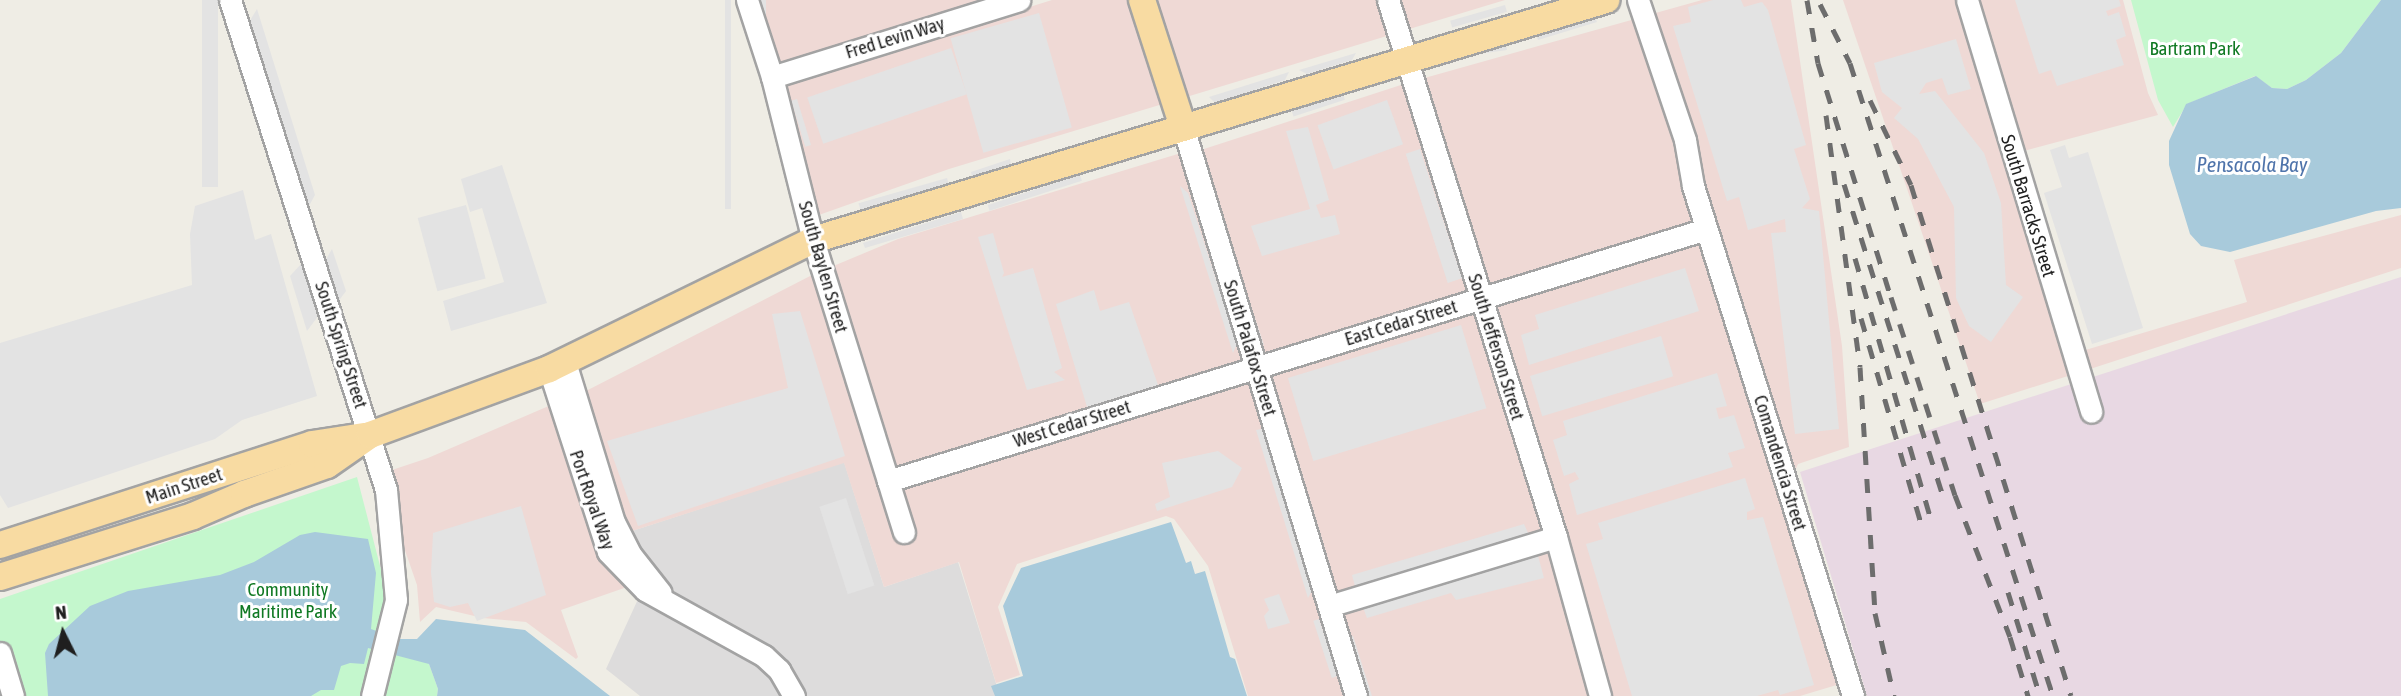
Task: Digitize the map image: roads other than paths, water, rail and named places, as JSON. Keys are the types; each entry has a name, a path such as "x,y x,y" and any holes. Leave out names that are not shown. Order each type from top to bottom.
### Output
{"main road":[{"name":"South Palafox Street","path":"1142,0 1183,127"},
{"path":"0,578 194,516 244,494 327,465 370,435 557,366 813,240 1606,0"},
{"name":"Main Street","path":"0,545 312,444 370,435"}],"street":[{"name":"South Spring Street","path":"230,0 386,490 397,600 375,689"},
{"name":"South Baylen Street","path":"747,0 772,77 813,240 904,532"},
{"name":"Fred Levin Way","path":"772,77 1018,0"},
{"name":"South Jefferson Street","path":"1388,0 1556,537 1600,696"},
{"name":"Comandencia Street","path":"1638,0 1685,140 1693,187 1846,694"},
{"name":"South Barracks Street","path":"1967,0 2091,412"},
{"name":"South Palafox Street","path":"1183,127 1356,696"},
{"name":"East Cedar Street","path":"1256,368 1706,229"},
{"name":"Port Royal Way","path":"557,366 604,514 634,582 764,656 779,670 794,696"},
{"name":"West Cedar Street","path":"888,481 1256,368"},
{"path":"1329,606 1556,537"},
{"path":"0,653 13,696"}],"water":[{"name":"Pensacola Bay","path":"2381,0 2401,0 2401,208 2376,211 2230,252 2201,246 2190,234 2169,165 2169,141 2186,104 2256,76 2272,88 2287,89 2306,80 2341,53"},
{"path":"1171,522 1186,563 1191,561 1195,574 1205,571 1230,657 1235,659 1247,696 995,696 991,686 1023,676 1003,606 1021,568"},
{"name":"Community Maritime Park","path":"315,532 368,539 376,573 371,629 399,639 417,639 436,619 525,630 610,696 437,696 438,689 429,664 368,648 364,664 350,663 341,666 334,690 321,690 311,696 48,696 45,653 49,644 90,606 128,591 220,575 254,562 300,535"}],"railway":[{"path":"1807,0 1818,63 1891,297 1955,495 2010,637 2028,696"},
{"path":"1820,4 1850,63 2053,696"},
{"path":"1870,100 1911,185 2071,696"},
{"path":"1826,115 1860,367 1875,613 1894,696"},
{"path":"1844,184 1945,503"},
{"path":"1855,258 1931,520"},
{"path":"1861,318 1921,523"},
{"path":"2008,592 2040,696"}],"park label":[{"name":"Bartram Park","path":"2195,49"}]}
